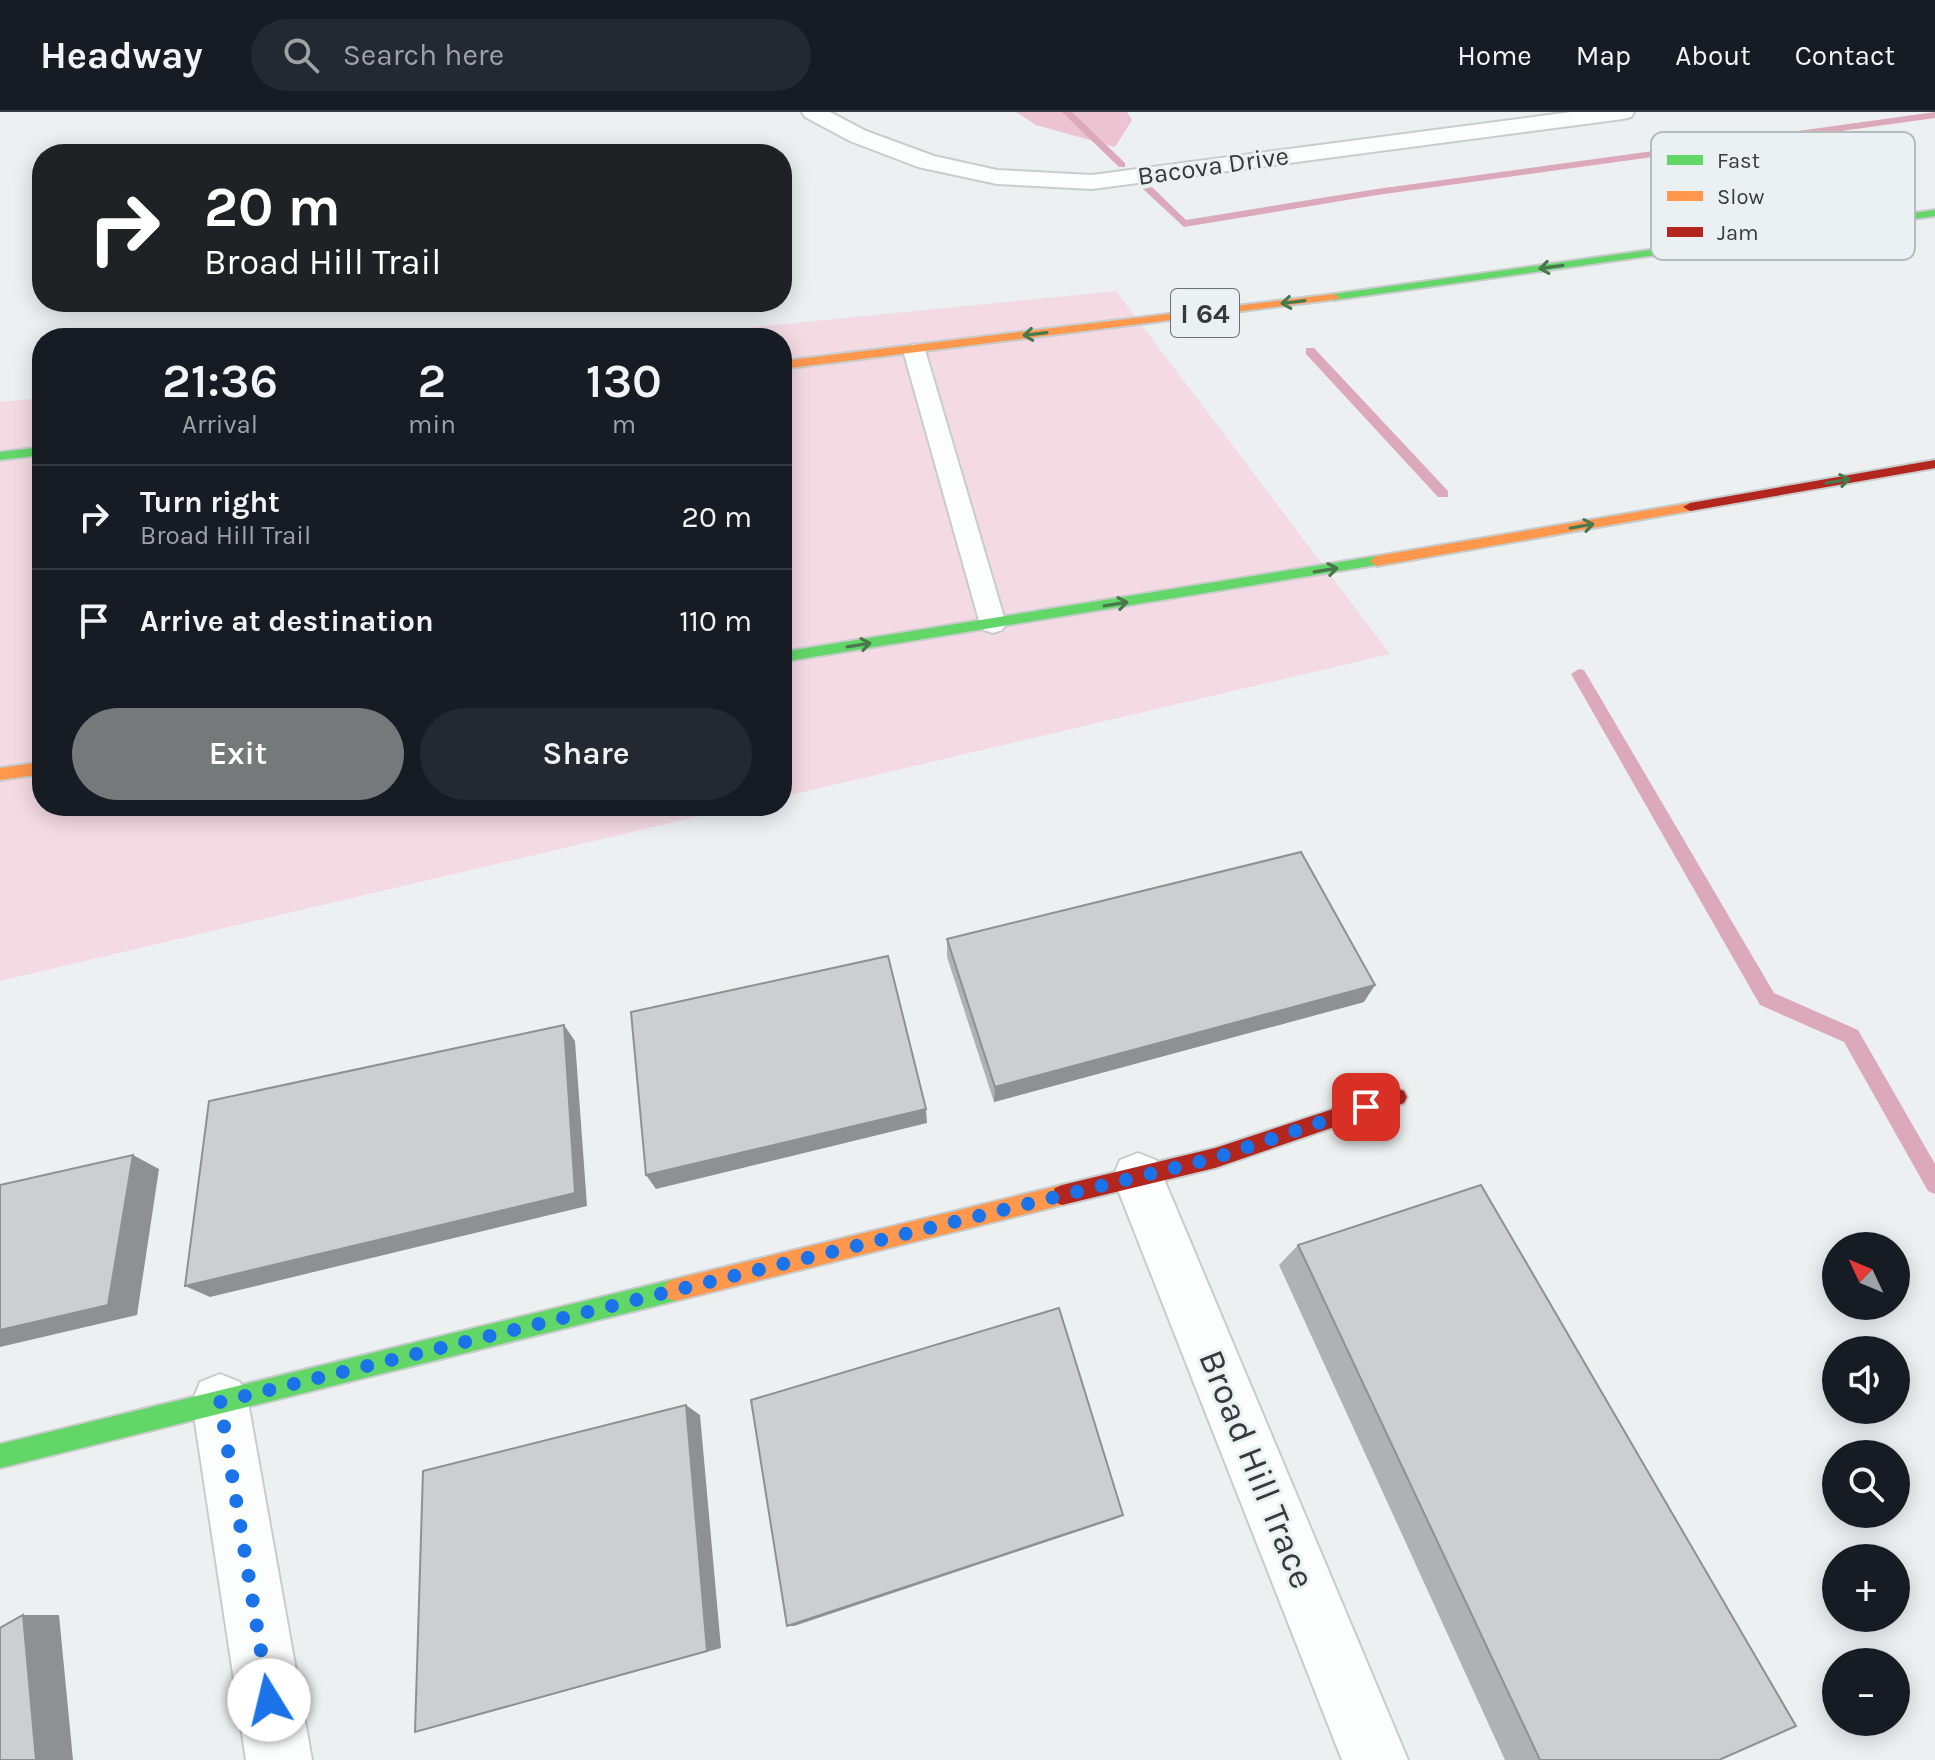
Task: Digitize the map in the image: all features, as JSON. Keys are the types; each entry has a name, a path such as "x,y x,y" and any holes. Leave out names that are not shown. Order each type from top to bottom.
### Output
{"main road":[{"name":"I 64","path":"1915,216 1935,213"},
{"name":"I 64","path":"792,364 1364,293 1651,253"},
{"path":"0,449 32,450"},
{"path":"0,456 32,451"},
{"path":"792,655 1489,543 1935,464"},
{"path":"0,774 32,769"},
{"path":"0,1456 1215,1158 1397,1097"}],"street":[{"name":"Bacova Drive","path":"813,112 858,136 927,162 997,177 1092,182 1623,112"},
{"name":"Broad Hill Trace","path":"1138,1177 1375,1760"},
{"path":"220,1402 279,1760"}],"lane":[{"path":"914,350 993,624"}],"shaded area":[{"path":"1016,112 1127,112 1132,120 1115,147 1036,125"},
{"path":"1116,291 1390,654 792,795 792,328 744,328"},
{"path":"32,399 32,816 700,816 0,981 0,402"}],"building":[{"path":"1301,852 1375,985 995,1087 947,939"},
{"path":"888,956 926,1109 646,1175 631,1012"},
{"path":"564,1025 575,1193 185,1286 209,1101"},
{"path":"133,1155 108,1305 0,1330 0,1185"},
{"path":"1481,1185 1796,1726 1719,1760 1540,1760 1298,1245"},
{"path":"1059,1308 1123,1515 787,1626 751,1400"},
{"path":"686,1405 707,1651 415,1732 423,1471"},
{"path":"23,1615 36,1760 0,1760 0,1628"}],"waterway":[{"path":"1067,112 1122,165"},
{"path":"1812,132 1935,115"},
{"path":"1148,189 1184,224 1377,192 1651,154"},
{"path":"1310,351 1443,494"},
{"path":"1579,674 1767,999 1851,1036 1935,1184"}],"traffic: fast":[{"path":"1915,216 1935,213"},
{"path":"1334,297 1651,253"},
{"path":"0,456 32,452"},
{"path":"792,655 1377,561"},
{"path":"0,1456 675,1290"}],"traffic: slow":[{"path":"792,364 1334,297"},
{"path":"1377,561 1690,507"},
{"path":"0,774 32,769"},
{"path":"675,1290 1062,1195"}],"traffic: jam":[{"path":"1690,507 1935,464"},
{"path":"1062,1195 1215,1158 1397,1097"}],"route":[{"path":"269,1700 220,1402 1215,1158 1366,1107"}]}
